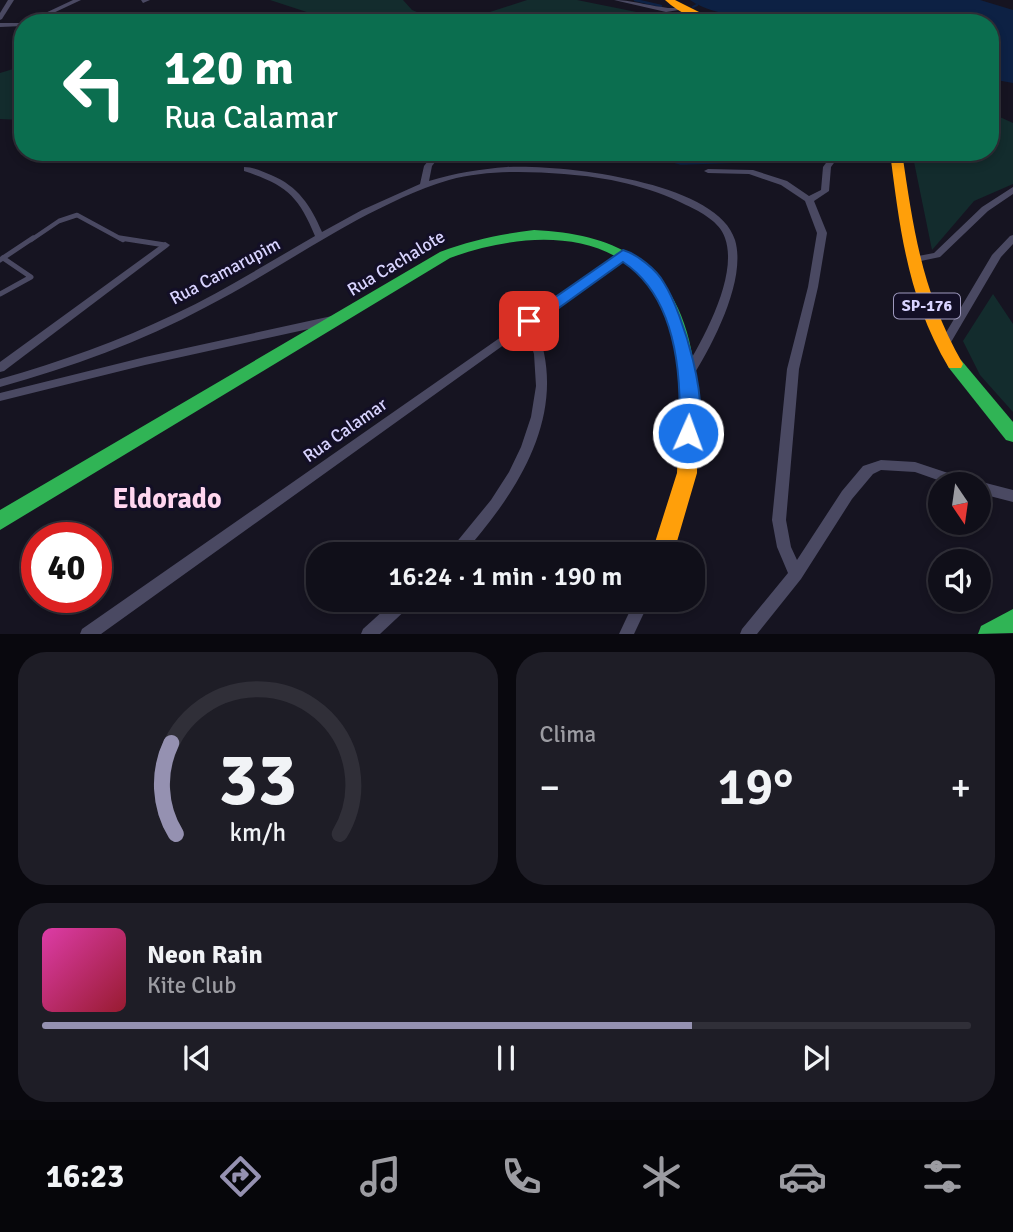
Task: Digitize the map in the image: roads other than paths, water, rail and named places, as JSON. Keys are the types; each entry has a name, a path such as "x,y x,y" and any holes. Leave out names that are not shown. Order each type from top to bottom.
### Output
{"street":[{"path":"0,18 11,0"},
{"path":"46,14 78,0"},
{"path":"617,0 666,10 679,7 701,14"},
{"path":"679,7 696,14"},
{"path":"424,185 428,166 432,161"},
{"path":"809,200 825,191 827,167 831,161"},
{"name":"SP-176","path":"898,161 926,303 943,346 1013,435"},
{"path":"247,169 291,187 309,212 320,238"},
{"name":"Rua Camarupim","path":"0,383 71,360 162,324 424,185 454,177 517,170 592,174 649,187 674,196 718,221 732,244 731,271 706,346 687,376"},
{"path":"708,171 750,172 783,183 809,200 822,233 793,369 779,520 784,547 796,574"},
{"path":"916,259 937,255 985,209 1013,190"},
{"name":"Rua Cachalote","path":"0,521 444,255 481,239 505,233 557,233 623,255 657,284 671,313 690,396 687,475 666,542"},
{"path":"943,346 996,255 1013,238"},
{"path":"0,368 165,245"},
{"name":"Rua Calamar","path":"87,634 623,255"},
{"path":"0,397 145,361 338,319"},
{"path":"465,542 483,523 517,472 536,425 542,401 542,364 529,321"},
{"path":"747,634 796,574 847,495 868,470 881,465 915,467 931,472"},
{"path":"991,490 1013,496"},
{"path":"368,634 393,612"},
{"path":"626,634 637,612"},
{"path":"989,634 1013,620"}],"lane":[{"path":"0,294 32,277 1,259 59,221 76,215 124,240 165,245"}],"water":[{"path":"690,0 980,0 1013,10 1013,83 999,80 999,14 729,14 714,11"}],"waterway":[{"path":"635,0 661,6"},
{"path":"693,7 697,5"},
{"path":"674,161 742,161"}],"district":[{"name":"Eldorado","path":"167,499"}]}
